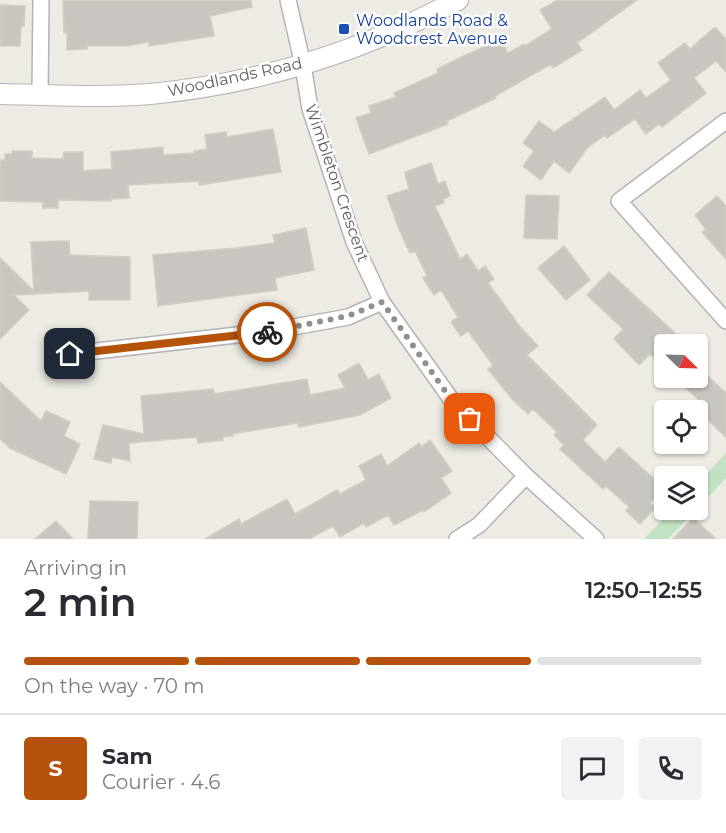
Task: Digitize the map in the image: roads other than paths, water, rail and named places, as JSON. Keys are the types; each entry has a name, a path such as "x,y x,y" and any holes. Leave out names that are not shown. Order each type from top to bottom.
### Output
{"street":[{"path":"40,95 41,0"},
{"name":"Wimbleton Crescent","path":"288,0 303,64 310,109 329,171 354,242 382,302 453,402 526,476 596,539"},
{"name":"Woodlands Road","path":"0,94 113,96 218,85 303,64 353,48 458,0"},
{"path":"726,121 619,201 726,321"},
{"path":"70,354 272,332 348,316 382,302"},
{"path":"457,539 479,525 526,476"}],"place":[{"name":"Woodlands Road & Woodcrest Avenue","path":"344,29"}]}
